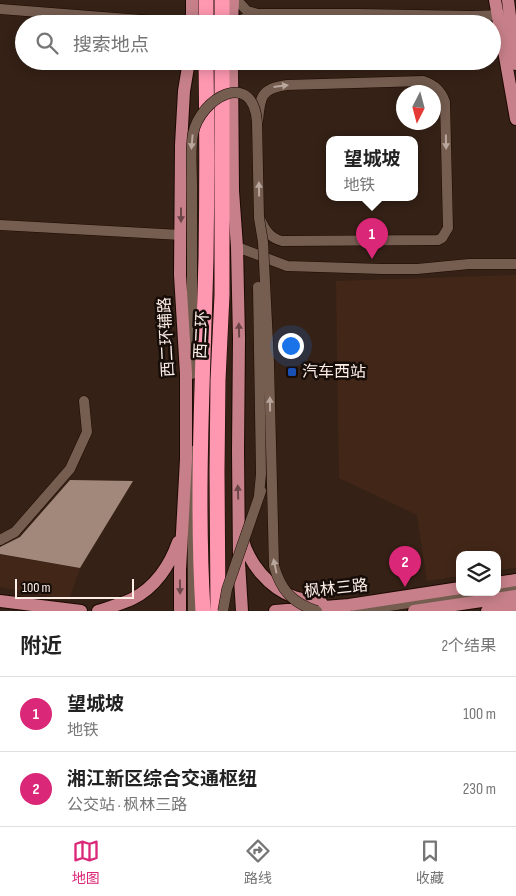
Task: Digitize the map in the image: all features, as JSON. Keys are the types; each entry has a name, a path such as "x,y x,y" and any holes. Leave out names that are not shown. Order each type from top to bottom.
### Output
{"highway":[{"path":"206,0 206,15"},
{"path":"222,0 222,15"},
{"name":"西二环","path":"203,611 201,513 202,380 206,256 206,70"},
{"name":"西二环","path":"218,611 218,380 222,295 222,70"}],"main road":[{"path":"192,0 192,15"},
{"path":"233,0 234,15"},
{"path":"495,0 508,18 516,64"},
{"path":"508,0 516,119"},
{"name":"西二环辅路","path":"180,611 180,570 186,459 186,382 180,282 182,122 188,70"},
{"path":"232,70 233,191 237,247 239,338 239,562 242,611"},
{"path":"240,520 244,543 250,559 270,582 295,598 353,608"},
{"path":"98,611 133,599 153,584 168,565 183,528"},
{"path":"501,582 516,580"},
{"name":"枫林三路","path":"275,611 353,608 456,589"},
{"path":"414,611 516,596"},
{"path":"0,601 81,611"},
{"path":"488,611 516,607"}],"street":[{"path":"238,0 247,10 258,14 414,15"},
{"path":"0,9 77,15"},
{"path":"259,218 267,233 282,241 394,241 438,240 442,238 448,228 445,102 443,96 435,86 423,82 287,85 272,87 266,91 260,100 258,122 259,218 257,248 261,474 259,495"},
{"path":"193,611 193,133 196,124 209,105 221,95 228,93 239,93 247,97 256,108 258,122"},
{"path":"259,218 263,242 270,363 274,566 281,586 304,606 318,611"},
{"path":"0,225 181,235"},
{"path":"237,247 287,266 417,269 469,264 516,264"},
{"path":"0,540 15,532 70,469 88,432 84,401"},
{"path":"222,611 227,590 259,495 271,466"},
{"path":"501,591 516,591"},
{"path":"353,608 456,595"}],"shaded area":[{"path":"516,275 516,568 501,570 501,551 456,551 456,577 427,581 417,515 339,478 336,281"},
{"path":"0,555 80,568 69,600 0,587"}],"building":[{"path":"70,480 133,481 80,568 0,554 0,547 20,537"}],"place":[{"name":"望城坡","path":"372,259"},
{"name":"汽车西站","path":"292,372"},
{"name":"湘江新区综合交通枢纽","path":"405,587"}]}
